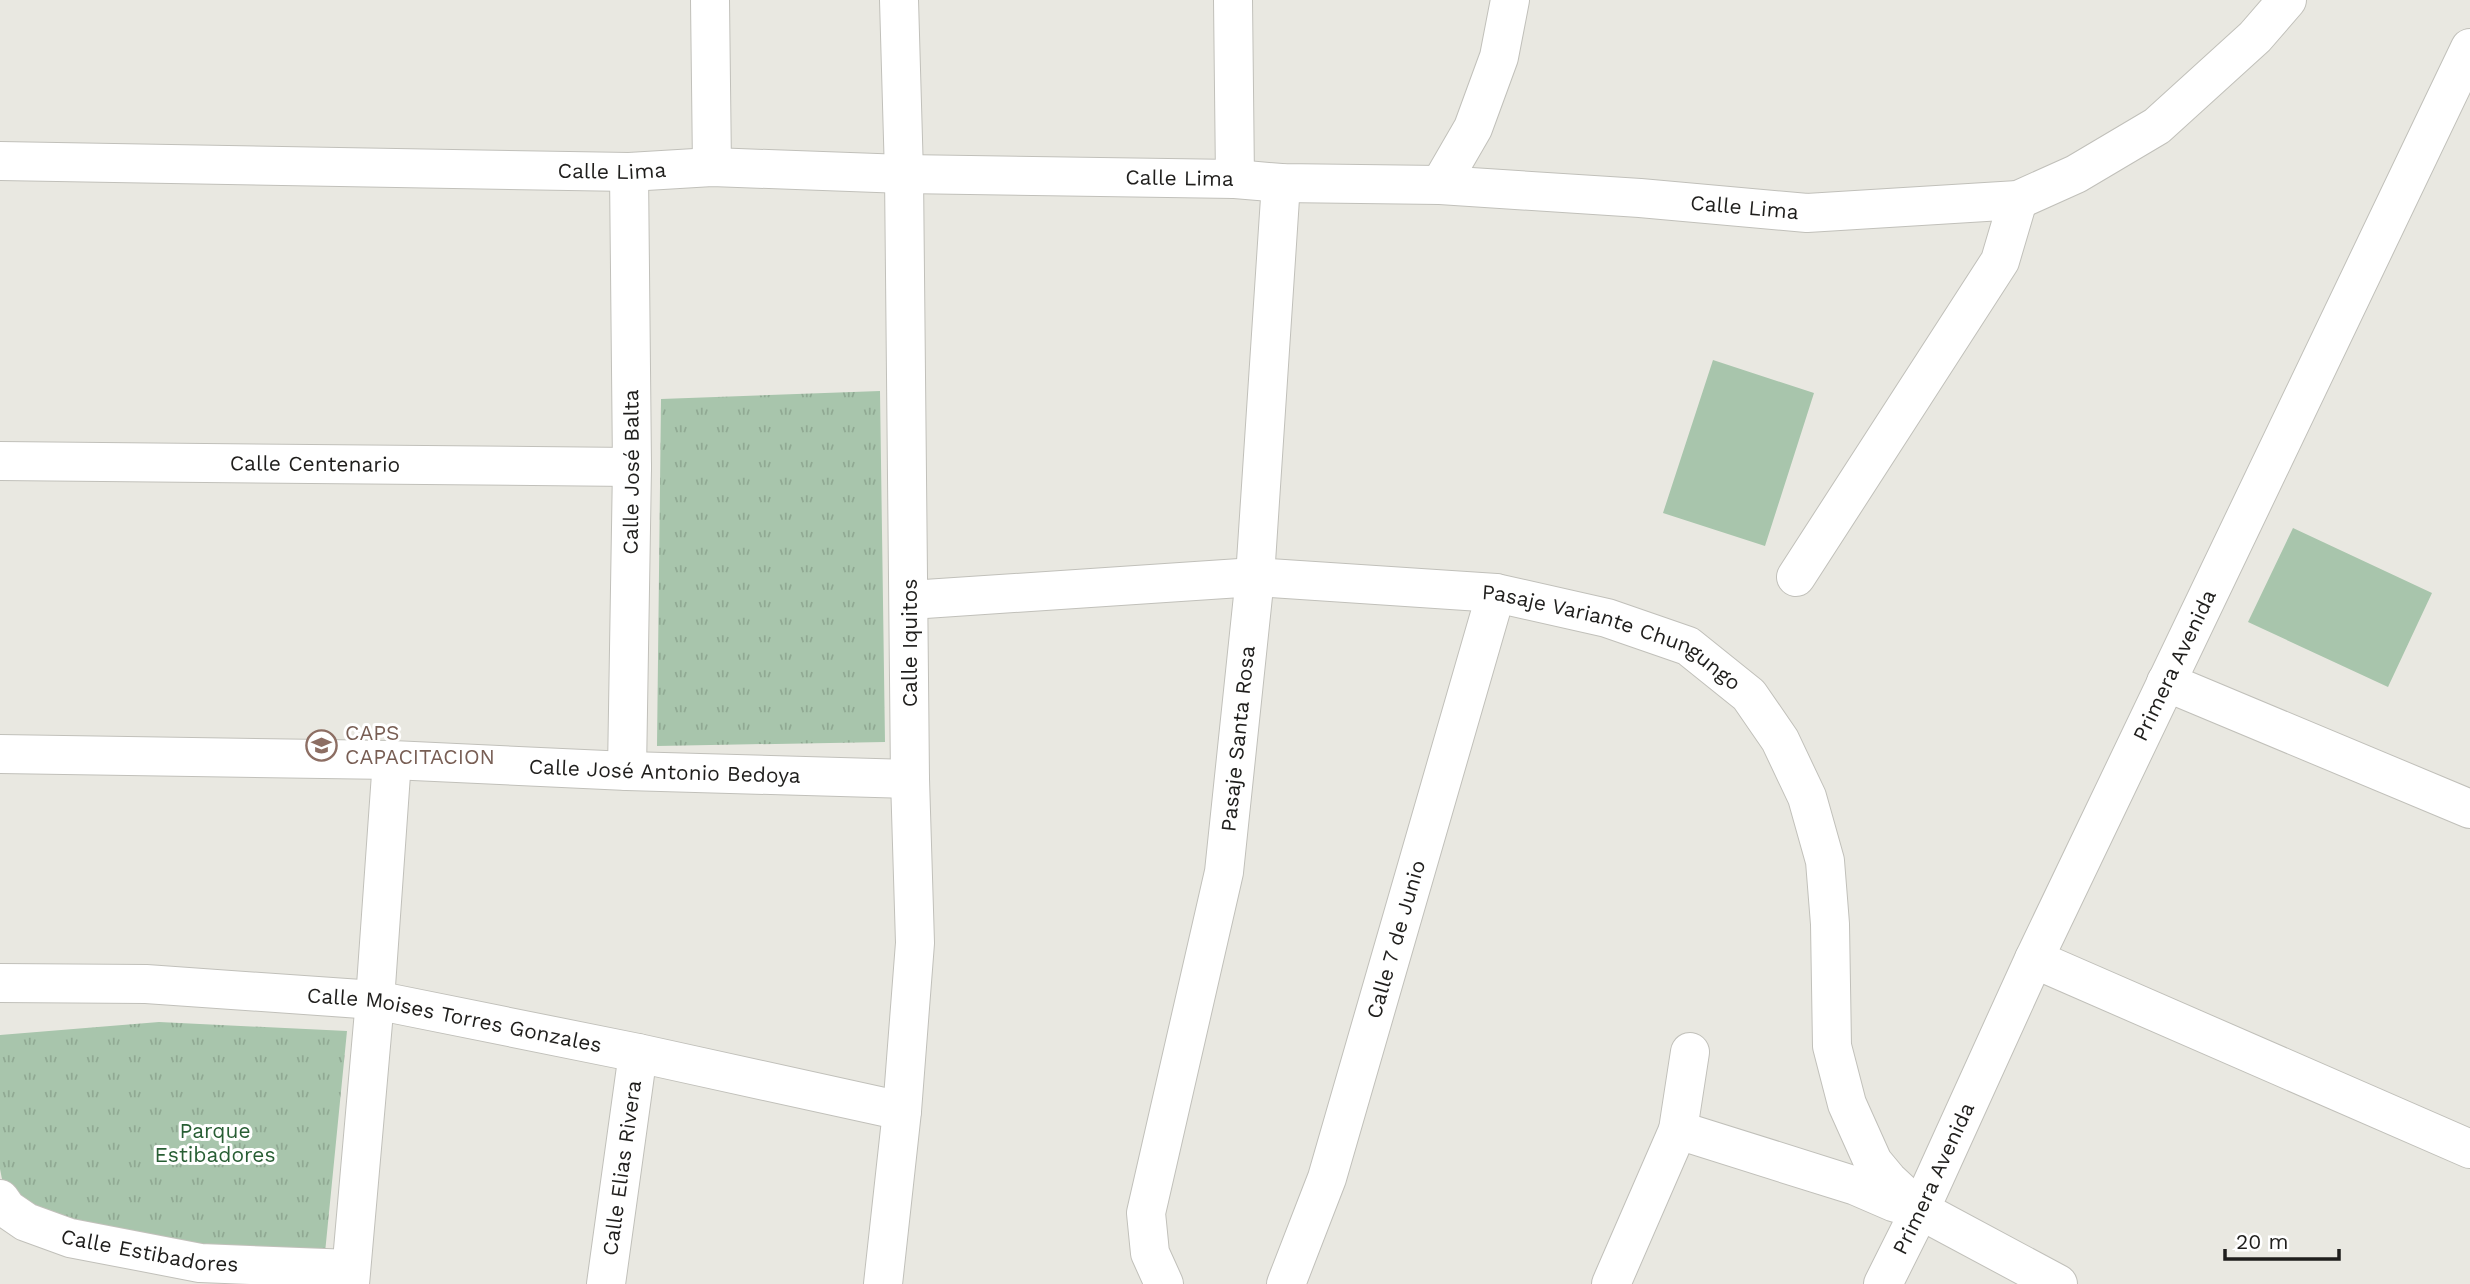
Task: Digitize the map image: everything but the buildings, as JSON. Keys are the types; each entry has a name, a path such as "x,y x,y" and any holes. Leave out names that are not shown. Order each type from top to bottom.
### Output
{"street":[{"path":"710,0 712,167"},
{"name":"Calle Iquitos","path":"883,1284 902,1111 915,943 910,779 904,174 899,0"},
{"path":"1233,0 1236,179"},
{"path":"1440,185 1473,128 1499,57 1510,0"},
{"name":"Calle Lima","path":"0,161 629,173 712,167 904,174 1236,179 1281,183 1440,185 1640,198 1807,213 2018,200 2077,174 2157,126 2255,37 2287,0"},
{"name":"Primera Avenida","path":"1883,1284 1920,1210 2034,959 2470,48"},
{"name":"Calle José Balta","path":"626,771 632,467 629,173"},
{"name":"Pasaje Santa Rosa","path":"1164,1284 1150,1253 1146,1213 1224,872 1255,577 1281,183"},
{"path":"1796,577 2000,261 2018,200"},
{"name":"Calle Centenario","path":"0,461 632,467"},
{"name":"Pasaje Variante Chungungo","path":"910,600 1255,577 1496,593 1608,618 1688,646 1749,695 1780,740 1807,797 1825,861 1830,924 1832,1046 1847,1104 1873,1161 1888,1180 1920,1210"},
{"name":"Calle 7 de Junio","path":"1286,1284 1327,1178 1496,593"},
{"path":"2166,682 2470,809"},
{"name":"Calle José Antonio Bedoya","path":"0,754 392,760 626,771 910,779"},
{"path":"351,1277 392,760"},
{"path":"2034,959 2470,1149"},
{"name":"Calle Moises Torres Gonzales","path":"0,983 146,984 375,1000 638,1053 902,1111"},
{"path":"1611,1284 1678,1130 1690,1052"},
{"name":"Calle Elias Rivera","path":"607,1284 638,1053"},
{"path":"1678,1130 1856,1186 1920,1210 2059,1284"},
{"name":"Calle Estibadores","path":"0,1199 7,1209 26,1222 70,1238 200,1263 351,1277"}],"green space":[{"path":"1713,360 1814,393 1765,546 1663,513"},
{"path":"880,391 885,742 657,746 661,399"},
{"path":"2293,528 2432,593 2388,687 2248,622"},
{"name":"Parque Estibadores","path":"159,1022 347,1031 323,1273 125,1252 7,1204 0,1169 0,1035"}],"place":[{"name":"CAPS CAPACITACION","path":"322,745"}]}
